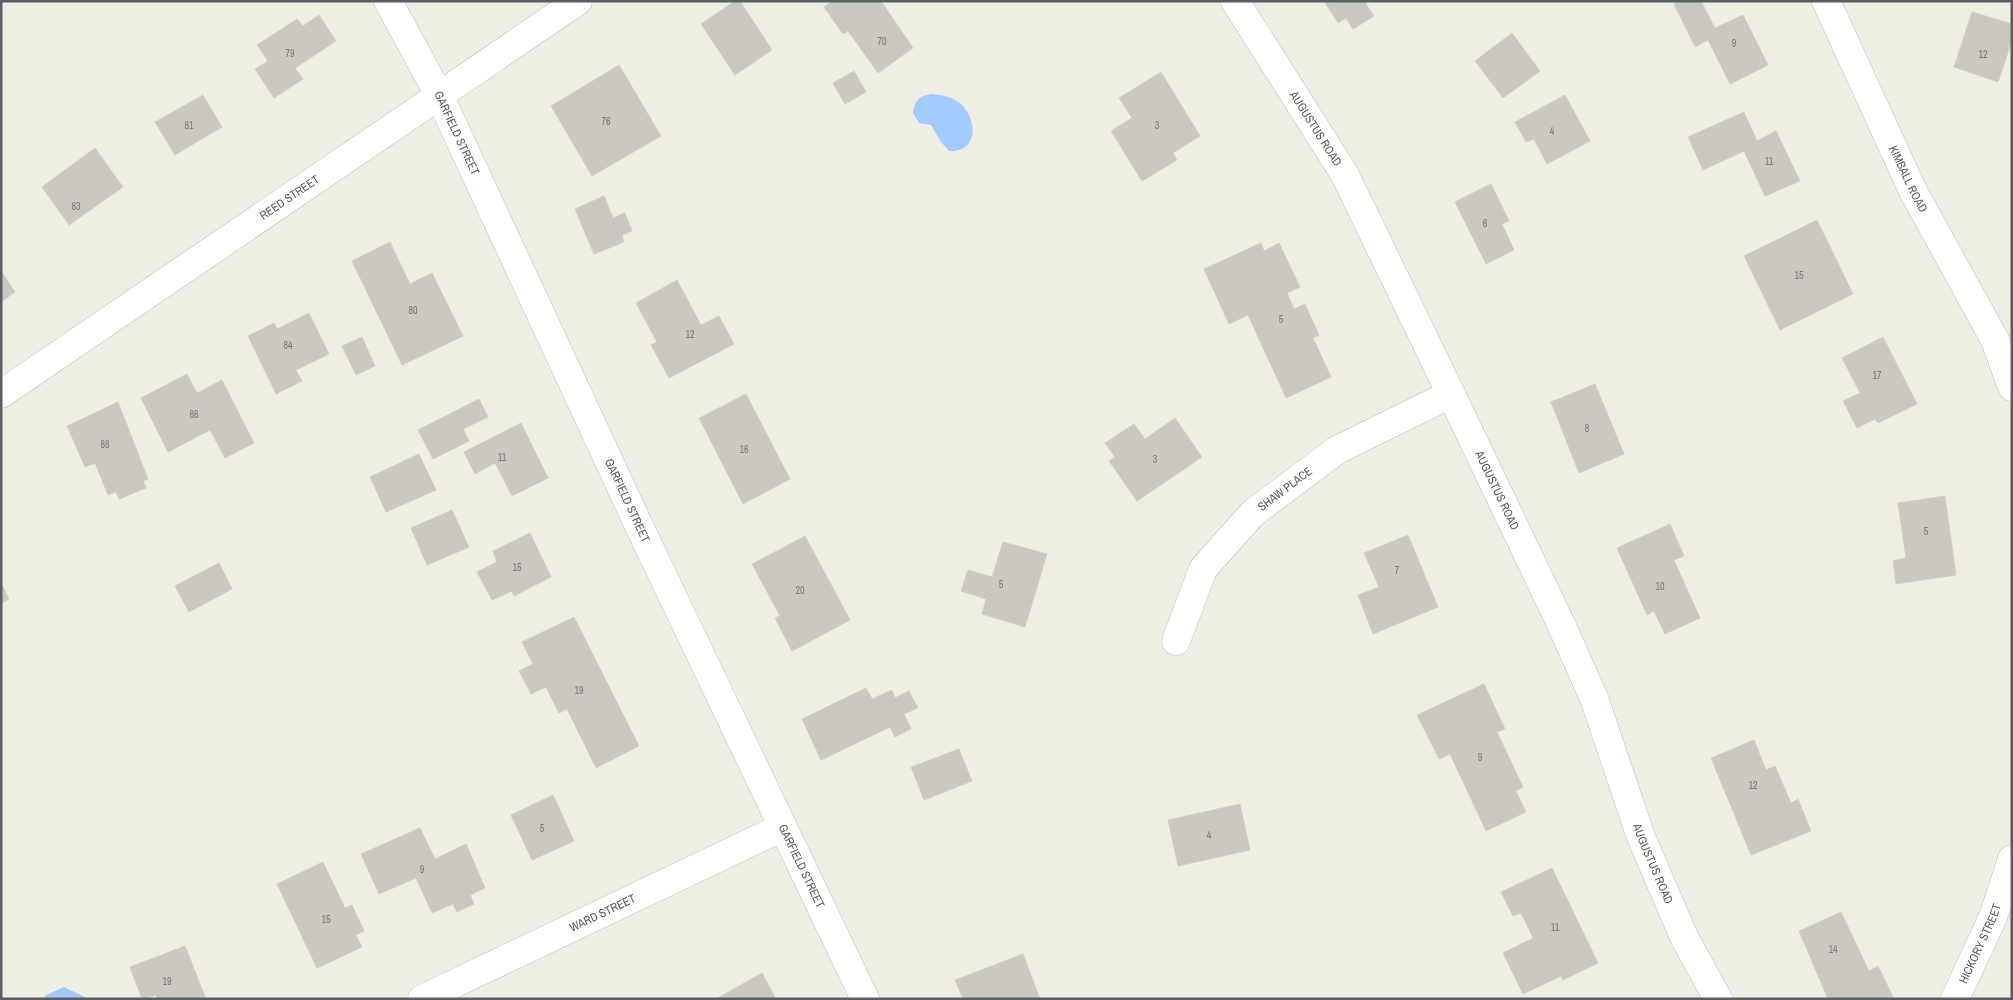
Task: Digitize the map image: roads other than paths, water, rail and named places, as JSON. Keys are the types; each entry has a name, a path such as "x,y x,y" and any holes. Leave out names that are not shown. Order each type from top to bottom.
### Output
{"street":[{"name":"GARFIELD STREET","path":"388,1 439,95 640,528 865,999"},
{"name":"REED STREET","path":"1,394 578,1"},
{"name":"AUGUSTUS ROAD","path":"1236,1 1345,175 1451,394 1560,622 1590,690 1641,837 1684,937 1718,999"},
{"name":"KIMBALL ROAD","path":"1826,1 1913,191 1995,340 2012,387"},
{"name":"SHAW PLACE","path":"1176,641 1203,569 1253,512 1336,450 1451,394"},
{"name":"WARD STREET","path":"422,999 783,827"},
{"name":"HICKORY STREET","path":"1955,999 1993,917 2012,859"}],"water":[{"path":"931,94 951,98 964,107 972,123 971,139 967,146 959,150 949,151 931,125 919,123 913,113 915,105 920,98"},
{"path":"64,987 89,999 44,999 46,995"}]}
